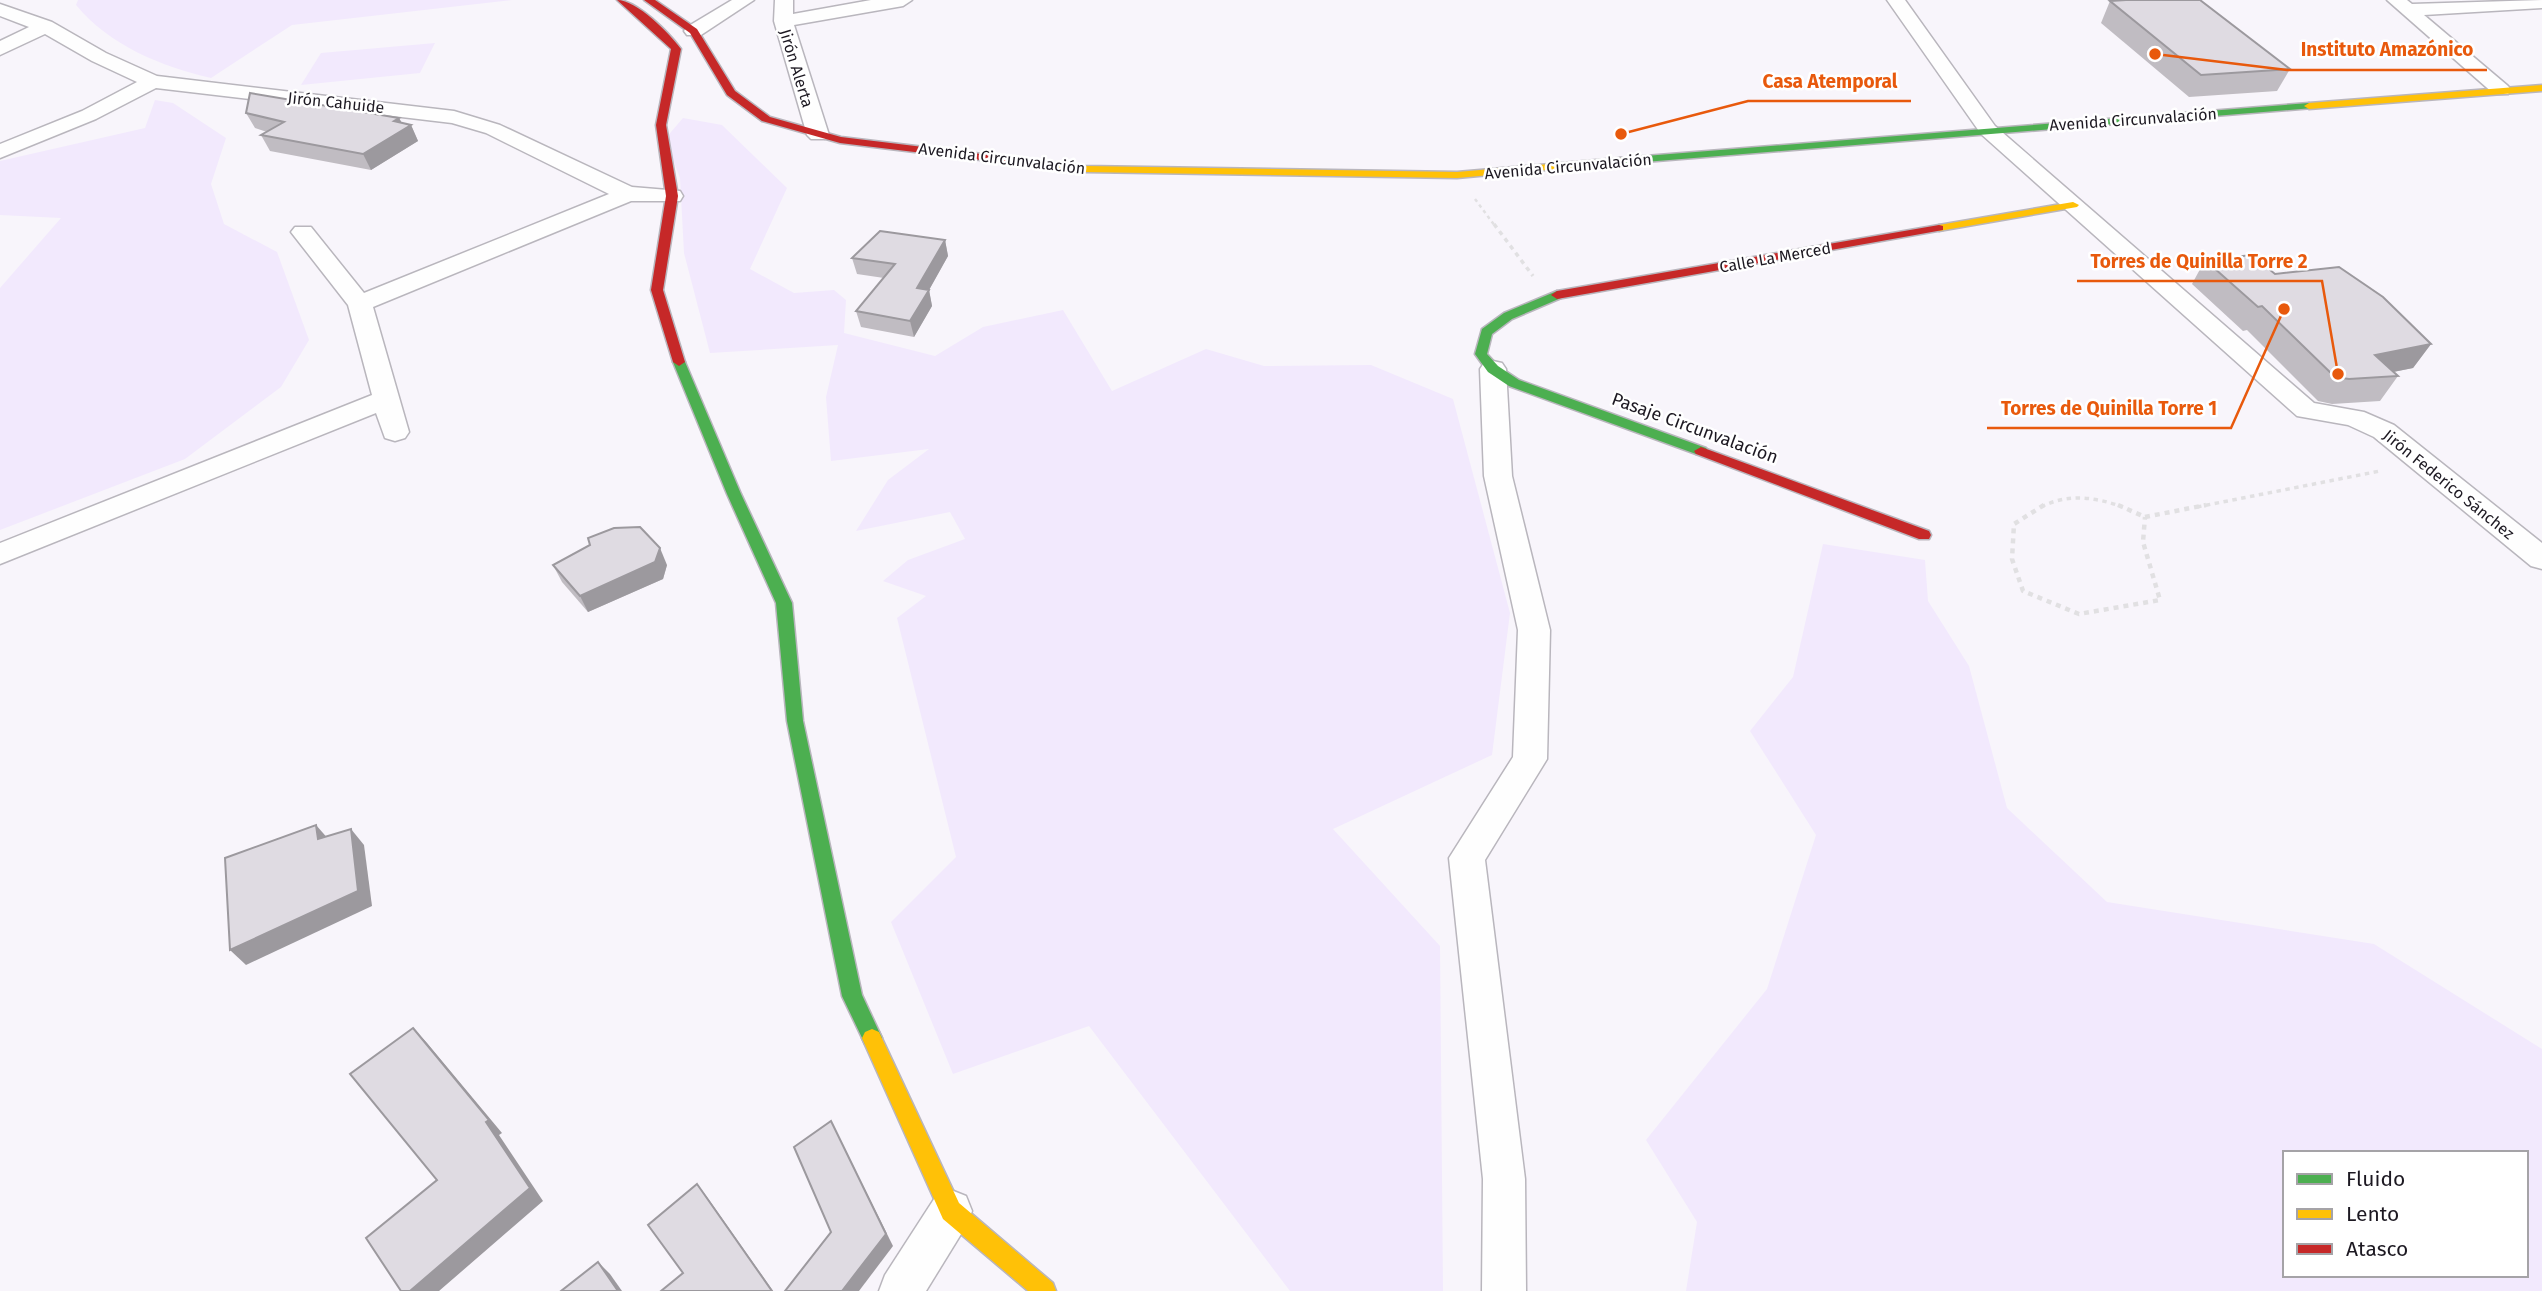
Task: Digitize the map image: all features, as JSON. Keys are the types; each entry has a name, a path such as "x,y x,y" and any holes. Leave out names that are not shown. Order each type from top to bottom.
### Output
{"street":[{"path":"622,0 666,37 676,49 661,125 672,196 657,290 677,358 785,603 795,721 852,996 951,1211 1045,1291"},
{"name":"Avenida Circunvalación","path":"649,0 694,31 731,93 766,119 818,135 1085,169 1457,175 1988,130 2542,88"},
{"path":"694,31 745,0"},
{"name":"Jirón Alerta","path":"784,0 783,21 818,135"},
{"path":"783,21 903,0"},
{"name":"Jirón Federico Sánchez","path":"1896,0 1988,130 2306,410 2354,418 2384,431 2542,559"},
{"path":"2402,5 2542,2"},
{"path":"2402,5 2501,90"},
{"name":"Jirón Cahuide","path":"0,10 45,26 99,57 153,82 454,117 493,130 628,194 672,196"},
{"path":"0,49 45,26"},
{"path":"0,152 89,116 153,82"},
{"path":"360,304 628,194"},
{"name":"Calle La Merced","path":"1493,369 1481,354 1486,332 1508,316 1549,296 2073,205"},
{"path":"303,232 360,304 395,432"},
{"path":"1493,369 1498,477 1534,630 1530,759 1467,858 1504,1180 1504,1291"},
{"name":"Pasaje Circunvalación","path":"1493,369 1514,383 1804,488 1924,535"},
{"path":"0,554 386,400"},
{"path":"901,1291 951,1211"}],"path":[{"path":"1457,175 1549,296"},
{"path":"2145,517 2143,542 2160,600 2079,614 2023,591 2012,559 2014,524 2037,506 2080,496 2116,502 2145,517 2380,471"}],"shaded area":[{"path":"78,0 512,0 292,25 211,78 155,61 120,43 89,19 76,5"},
{"path":"435,43 420,73 301,85 321,53"},
{"path":"155,100 173,103 226,138 211,184 224,224 277,252 309,340 281,387 185,459 0,530 0,288 61,218 0,215 0,161 145,128"},
{"path":"683,118 722,125 787,188 750,269 794,293 834,290 846,300 844,333 935,356 983,327 1063,310 1112,391 1206,349 1264,366 1371,365 1453,399 1510,613 1492,755 1333,829 1440,946 1443,1291 1290,1291 1089,1026 953,1074 891,922 956,857 897,618 926,596 883,581 908,560 965,539 950,512 856,531 888,480 929,449 831,461 826,397 838,345 710,353 684,253 680,178 665,139"},
{"path":"1823,544 1925,560 1928,601 1969,666 2007,808 2107,902 2374,944 2542,1049 2542,1291 1686,1291 1697,1222 1646,1140 1767,989 1816,835 1750,731 1793,677"}],"building":[{"path":"2200,0 2290,69 2201,75 2110,1"},
{"path":"250,93 399,118 394,121 411,125 363,154 261,135 284,122 246,113"},
{"path":"880,231 945,240 917,288 929,290 910,321 856,311 895,264 852,258"},
{"path":"2252,255 2275,274 2339,267 2383,297 2431,344 2375,355 2398,376 2349,379 2335,377 2262,306 2258,307 2205,260"},
{"path":"640,527 660,548 655,562 580,596 553,565 590,545 588,538 614,528"},
{"path":"316,825 318,839 351,829 358,891 230,950 225,858"},
{"path":"413,1028 489,1120 486,1122 530,1188 410,1291 401,1291 366,1238 437,1180 350,1074"},
{"path":"831,1121 886,1234 842,1291 785,1291 831,1232 794,1147"},
{"path":"697,1184 772,1291 661,1291 683,1273 648,1225"},
{"path":"598,1262 618,1291 561,1291"}],"traffic: fast":[{"path":"1620,161 2309,106"},
{"path":"1557,295 1508,316 1486,332 1481,354 1493,369 1514,383 1701,451"},
{"path":"679,362 734,494 784,603 795,721 852,996 872,1038"}],"traffic: slow":[{"path":"2309,106 2542,88"},
{"path":"1048,165 1085,169 1457,175 1620,161"},
{"path":"1939,228 2073,205"},
{"path":"872,1038 951,1211 1045,1291"}],"traffic: jam":[{"path":"622,0 666,37 676,49 661,125 672,196 657,290 679,362"},
{"path":"649,0 694,31 731,93 766,119 840,140 1048,165"},
{"path":"1557,295 1939,228"},
{"path":"1701,451 1924,535"}],"place":[{"name":"Instituto Amazónico","path":"2155,54"},
{"name":"Casa Atemporal","path":"1621,134"},
{"name":"Torres de Quinilla Torre 1","path":"2284,309"},
{"name":"Torres de Quinilla Torre 2","path":"2338,374"}]}
